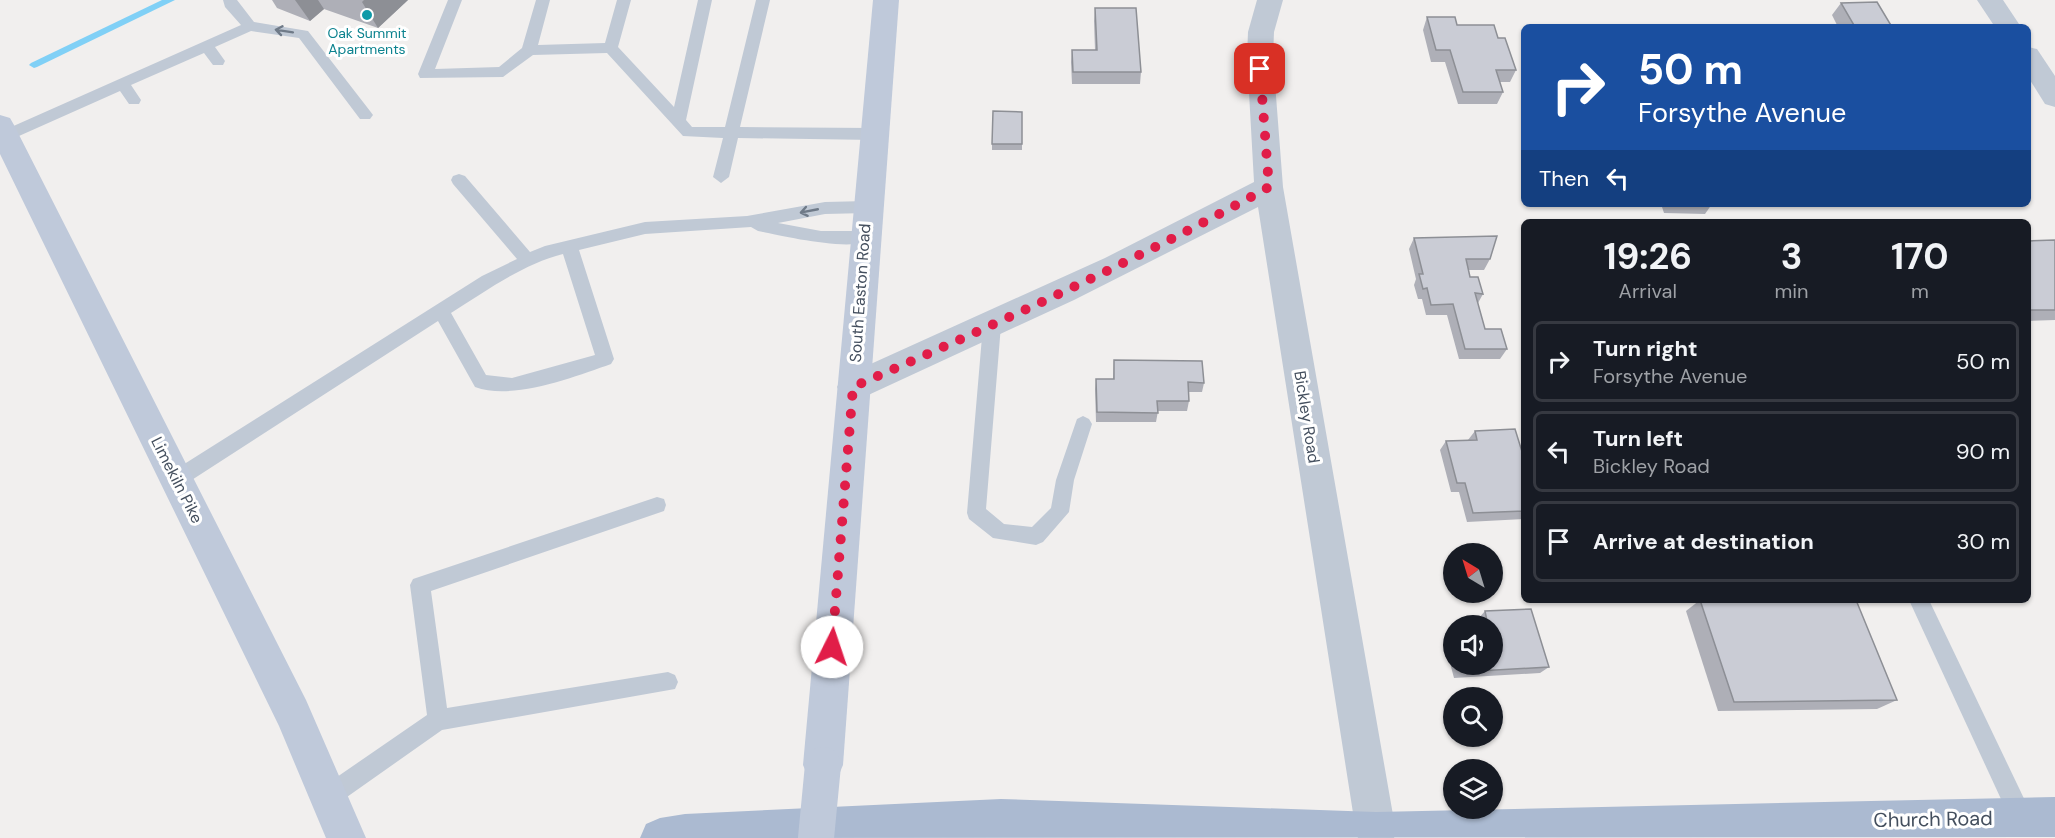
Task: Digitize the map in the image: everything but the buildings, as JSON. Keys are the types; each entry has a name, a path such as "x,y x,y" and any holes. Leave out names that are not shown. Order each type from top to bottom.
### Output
{"main road":[{"name":"South Easton Road","path":"816,838 885,0"},
{"name":"Limekiln Pike","path":"3,131 293,713 346,838"},
{"name":"Church Road","path":"660,838 685,834 1001,819 1234,833 1351,834 1770,831 2036,824"}],"street":[{"name":"Bickley Road","path":"1270,0 1261,32 1260,57 1269,187 1351,834"},
{"path":"1990,0 2006,24"},
{"path":"2031,61 2055,97"},
{"path":"853,387 992,325 1185,233 1269,187"}],"lane":[{"path":"230,0 230,4 250,26"},
{"path":"455,0 425,74 503,72 529,50 543,0"},
{"path":"611,48 624,0"},
{"path":"678,122 705,0"},
{"path":"721,177 763,0"},
{"path":"3,131 123,83 250,26 303,34 365,115"},
{"path":"206,45 218,61"},
{"path":"529,50 611,48 688,132 874,134"},
{"path":"123,83 134,100"},
{"path":"459,180 528,261"},
{"path":"177,479 488,282 545,252 645,228 747,222 825,208 867,207"},
{"path":"747,222 821,237 864,237"},
{"path":"441,311 481,382 512,385 605,359 569,246"},
{"path":"992,325 976,513 1000,532 1036,536 1060,512 1065,480 1083,424"},
{"path":"438,720 420,585 657,505"},
{"path":"1921,603 2036,824"},
{"path":"329,796 438,720 668,682"}],"waterway":[{"path":"34,65 170,0"}],"place":[{"name":"Oak Summit Apartments","path":"367,15"}],"route":[{"path":"832,647 853,387 1051,299 1185,233 1269,187 1260,69"}]}
